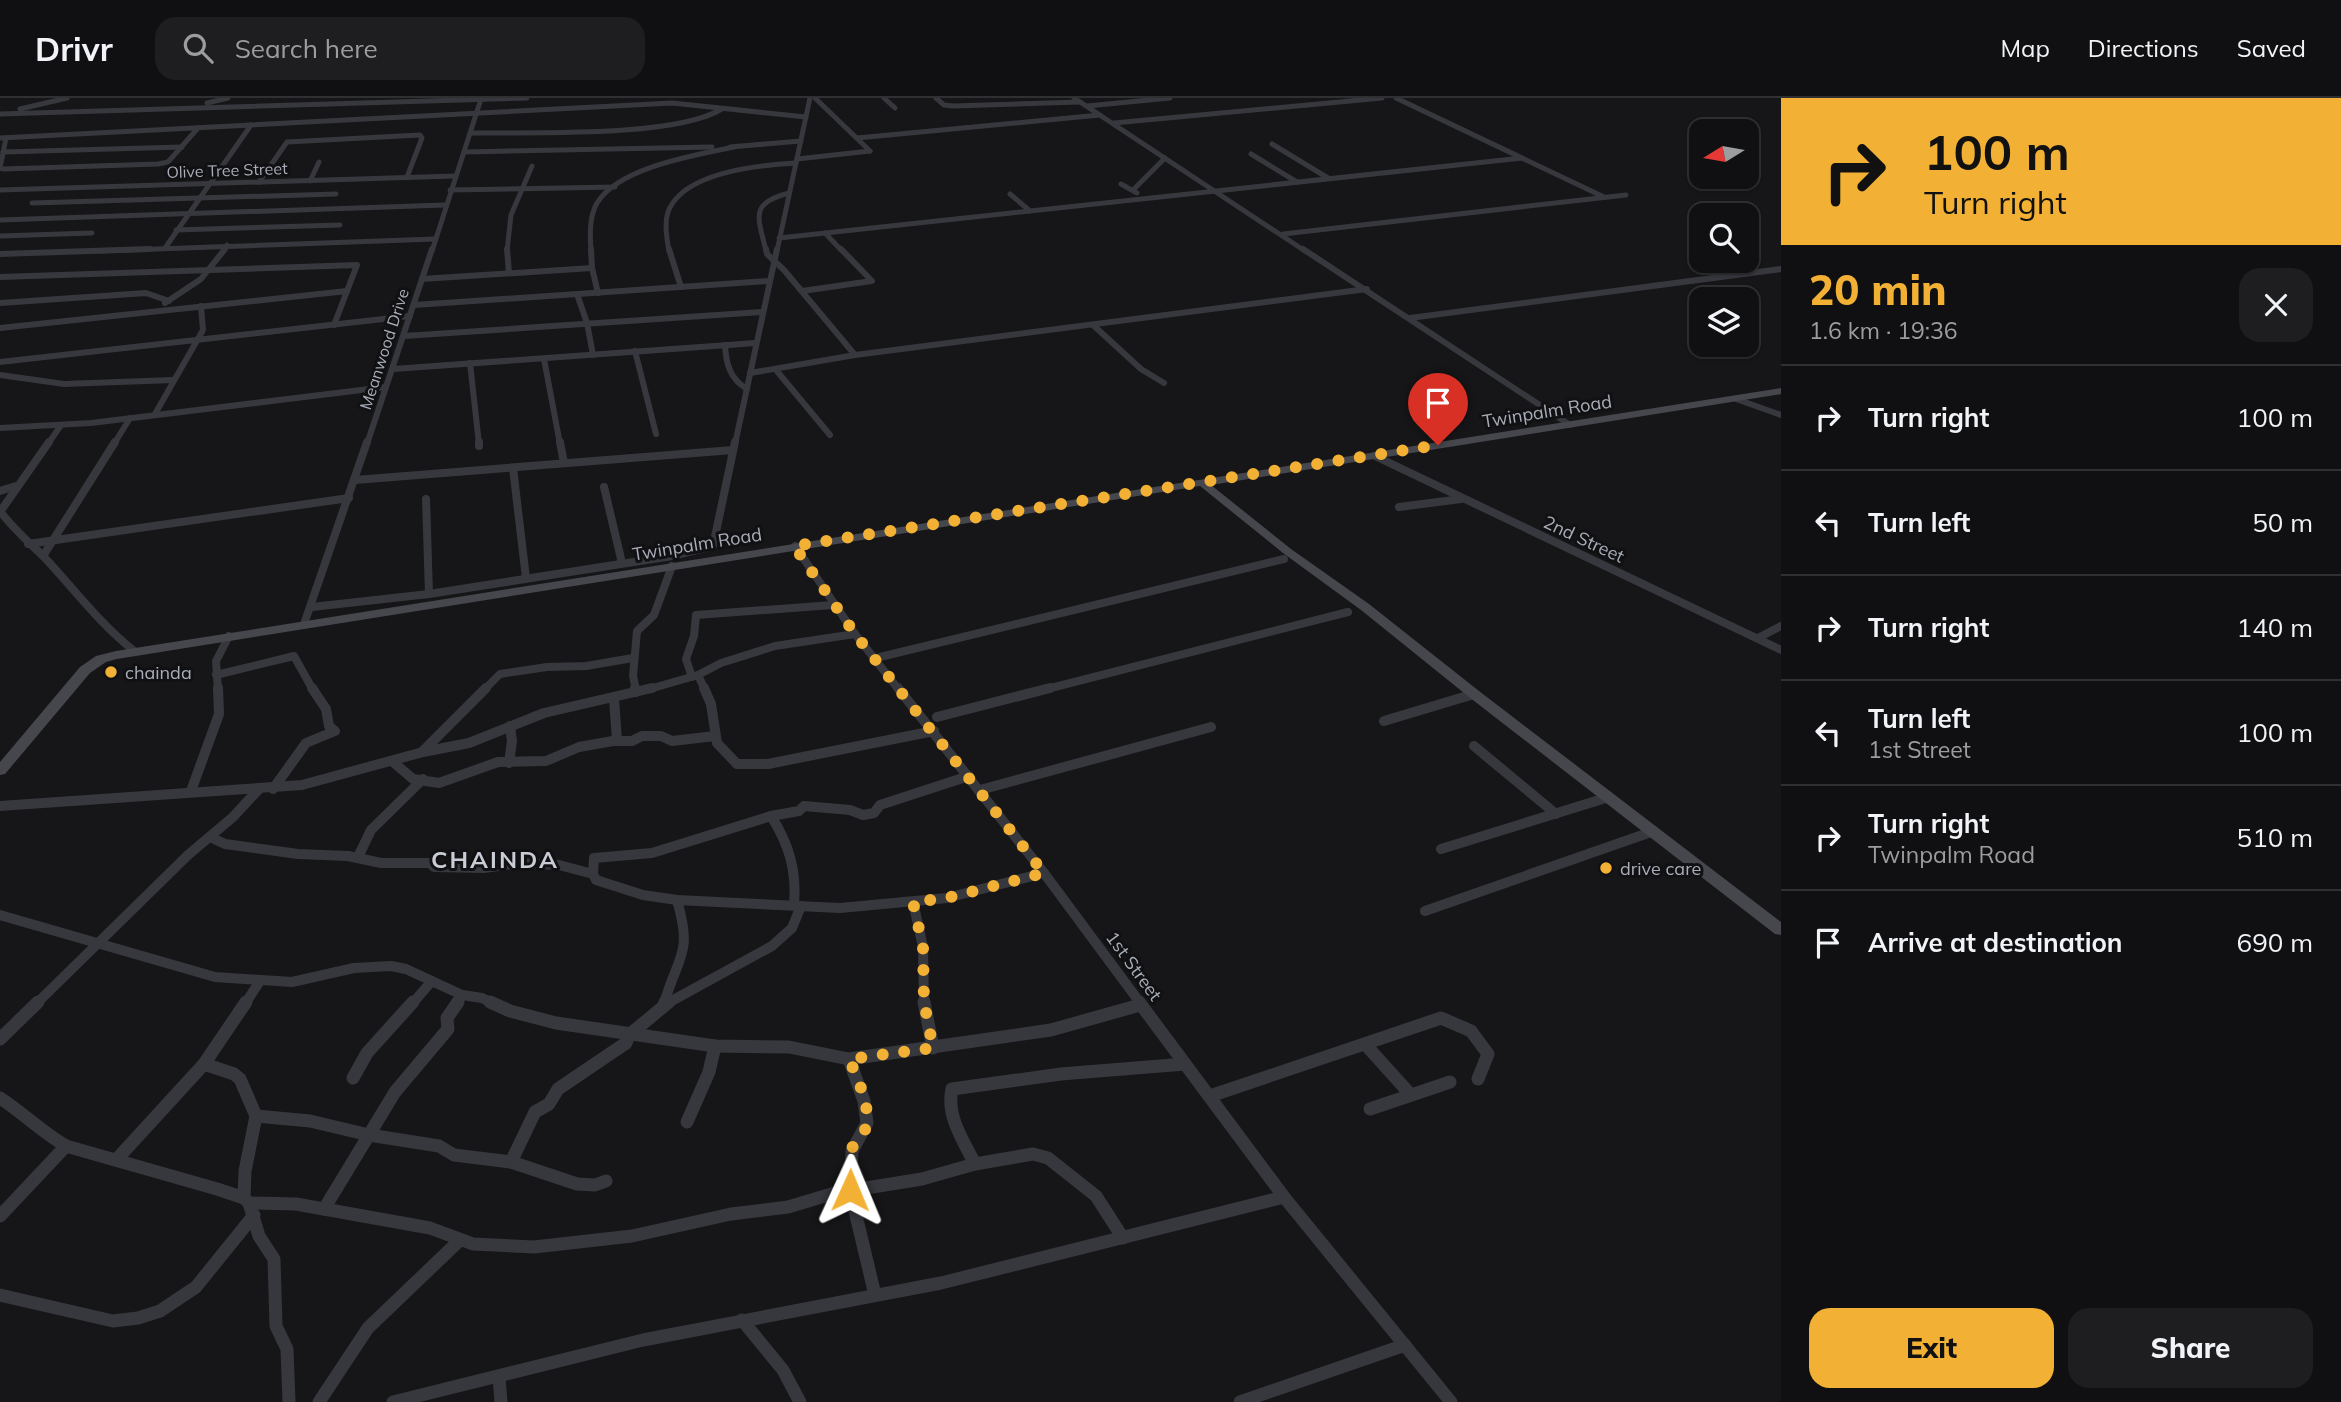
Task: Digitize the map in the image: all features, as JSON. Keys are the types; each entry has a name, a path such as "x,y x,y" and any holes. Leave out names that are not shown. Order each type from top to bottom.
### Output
{"main road":[{"name":"Twinpalm Road","path":"1,767 85,670 102,659 134,651 1781,391"},
{"path":"1202,483 1781,930"}],"street":[{"path":"2,113 68,98"},
{"path":"190,108 228,98"},
{"path":"2,113 527,98"},
{"path":"312,607 429,594 672,556 713,546 762,312 775,262 779,239 796,161 801,141 806,117 812,98 870,151 796,161 761,166 718,176 695,186 671,205 667,216 670,251 681,287"},
{"path":"884,98 895,108"},
{"path":"936,98 944,105 953,106 1170,98"},
{"path":"1113,123 1382,98"},
{"path":"1396,98 1604,197"},
{"name":"Meanwood Drive","path":"304,624 393,369 481,99"},
{"path":"1080,102 1570,425"},
{"path":"198,128 164,163 1,168 3,138 672,103 806,117"},
{"path":"470,133 664,126 706,120 719,114 722,109"},
{"path":"857,138 1101,115"},
{"path":"165,247 251,125"},
{"path":"259,182 287,142 420,135 422,138 407,177"},
{"path":"464,152 734,146 801,141"},
{"path":"1272,144 1329,178"},
{"path":"598,293 592,268 590,227 600,199 615,187 667,163 734,146"},
{"path":"3,152 182,147"},
{"path":"1251,153 1298,182"},
{"path":"1133,190 1166,158"},
{"path":"779,239 1522,158"},
{"path":"310,181 319,162"},
{"path":"509,273 506,258 507,231 532,166"},
{"name":"Olive Tree Street","path":"0,190 455,176"},
{"path":"1121,184 1142,198"},
{"path":"450,190 615,187"},
{"path":"789,193 768,198 758,213 767,254 855,355"},
{"path":"32,203 336,194"},
{"path":"1010,194 1030,211"},
{"path":"1283,234 1626,195"},
{"path":"0,219 445,205"},
{"path":"176,230 340,225"},
{"path":"0,236 92,233"},
{"path":"802,291 873,281 825,233"},
{"path":"0,254 435,239"},
{"path":"150,312 192,288 213,269 227,245"},
{"path":"0,277 357,265 334,325"},
{"path":"422,279 592,268"},
{"path":"1410,318 1781,269"},
{"path":"414,304 769,281"},
{"path":"750,373 855,355 1367,289"},
{"path":"0,328 347,291"},
{"path":"0,303 146,293 169,301"},
{"path":"577,294 587,323 593,355"},
{"path":"155,414 204,324 201,306"},
{"path":"404,336 762,312"},
{"path":"0,362 410,316"},
{"path":"1093,325 1141,369 1164,383"},
{"path":"393,369 756,343"},
{"path":"724,345 726,362 733,378 738,385 747,389"},
{"path":"635,351 656,435"},
{"path":"544,359 564,463"},
{"path":"470,363 479,446"},
{"path":"776,370 830,435"},
{"path":"0,375 49,383 108,384 173,380"},
{"path":"0,428 130,418 386,387"},
{"path":"1736,399 1781,415"},
{"path":"43,556 130,418"},
{"path":"61,425 0,512 115,636 134,651"},
{"path":"355,480 733,450"},
{"name":"2nd Street","path":"1375,456 1781,650"},
{"path":"513,468 526,578"},
{"path":"0,491 16,486"},
{"path":"604,487 622,564"},
{"path":"28,544 349,498"},
{"path":"426,499 429,594"},
{"path":"1399,507 1461,499"},
{"name":"1st Street","path":"794,546 833,605 1044,873 1284,1197 1451,1402"},
{"path":"880,657 1284,559"},
{"path":"636,692 632,676 637,631 654,615 672,566"},
{"path":"833,605 696,615 694,636 686,659 711,704 717,743 737,764 768,764 934,732"},
{"path":"312,607 323,621"},
{"path":"937,717 1348,612"},
{"path":"1758,638 1781,626"},
{"path":"0,806 302,785 423,752 469,743 558,709 614,699 695,676 721,663 775,646 855,634"},
{"path":"191,792 219,714 216,661 229,636"},
{"path":"216,675 294,656 302,674 326,709 329,726 335,731 306,743 273,789"},
{"path":"423,752 500,674 547,667 586,666 633,658"},
{"path":"1384,721 1474,695"},
{"path":"614,699 617,740"},
{"path":"509,763 512,741 510,726"},
{"path":"980,790 1212,727"},
{"path":"423,779 424,783 439,783 498,762 546,761 579,747 617,740 632,741 642,736 669,737 672,741 715,736"},
{"path":"1474,746 1556,814"},
{"path":"393,762 413,779 423,779"},
{"path":"969,776 880,805 874,813 863,815 850,810 815,806 771,816 652,853 594,858 593,874 596,880 643,895 677,900 840,908 947,898 1044,873"},
{"path":"358,857 371,830 423,779"},
{"path":"2,1036 258,789"},
{"path":"1441,849 1609,797"},
{"path":"511,1162 535,1112 549,1104 558,1089 635,1034 649,1016 664,1005 726,973 786,935 796,922 796,880 791,851 771,816"},
{"path":"1424,911 1654,831"},
{"path":"210,837 225,844 298,854 358,857 381,863 430,863 434,867 484,868 521,863 559,865 593,874"},
{"path":"664,1005 668,988 684,956 684,921 677,900"},
{"path":"913,902 923,947 924,1002 933,1048"},
{"path":"0,915 215,977 304,981 354,968 381,966 406,969 462,995 482,998 510,1011 541,1020 715,1046 789,1047 849,1059 1051,1030 1140,1005"},
{"path":"117,1159 204,1064 260,981"},
{"path":"353,1078 367,1053 431,982"},
{"path":"324,1209 410,1070 448,1029 447,1018 462,995"},
{"path":"1210,1096 1441,1018 1471,1031 1488,1054 1478,1079"},
{"path":"1365,1044 1410,1094"},
{"path":"687,1122 709,1073 715,1046"},
{"path":"849,1059 864,1101 867,1123 852,1152 850,1190 875,1295"},
{"path":"204,1064 234,1074 240,1079 256,1116 245,1171 249,1205 259,1236 274,1259 276,1269 276,1326 287,1349 289,1402"},
{"path":"975,1164 952,1115 948,1097 952,1089 1061,1074 1185,1064"},
{"path":"1370,1109 1450,1082"},
{"path":"0,1098 37,1123 47,1135 66,1146 117,1159 249,1205 283,1203 324,1209 430,1228 460,1240 505,1247 607,1240 731,1214 788,1206 850,1190 922,1179 975,1164 1033,1154 1048,1158 1096,1196 1124,1238"},
{"path":"256,1116 310,1121 369,1135 439,1146 454,1155 511,1162 577,1184 595,1185 606,1181"},
{"path":"0,1216 66,1146"},
{"path":"393,1402 643,1340 941,1283 1284,1197"},
{"path":"0,1295 113,1321 132,1321 157,1314 180,1303 194,1289 249,1205"},
{"path":"319,1402 368,1328 460,1240"},
{"path":"742,1320 775,1363 789,1374 800,1402"},
{"path":"1240,1402 1405,1345"},
{"path":"499,1377 501,1402"}],"place":[{"name":"chainda","path":"111,672"},
{"name":"drive care","path":"1606,868"}],"district":[{"name":"CHAINDA","path":"495,859"}],"route":[{"path":"850,1190 852,1152 867,1123 864,1101 849,1059 933,1048 924,1002 923,947 913,902 967,894 1044,873 855,634 794,546 1438,445"}]}
